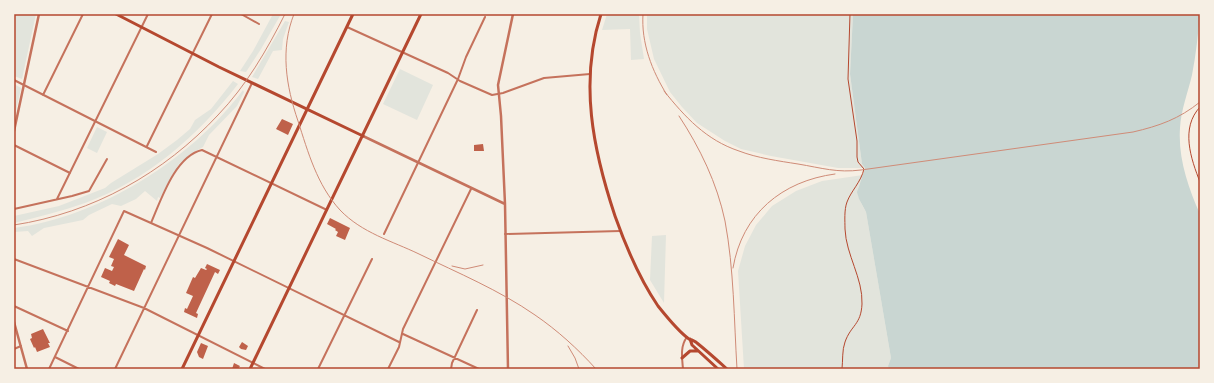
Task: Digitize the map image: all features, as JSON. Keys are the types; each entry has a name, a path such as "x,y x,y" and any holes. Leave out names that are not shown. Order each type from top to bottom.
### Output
{"main road":[{"path":"116,14 193,54 363,136"},
{"path":"182,369 353,14"},
{"path":"250,369 422,14"},
{"path":"601,14 596,28 592,48 590,103 593,135 601,173 620,231 640,278 664,314 688,338 695,342 727,369"},
{"path":"688,338 692,345 718,369"},
{"path":"682,358 690,351 699,351"}],"street":[{"path":"14,131 39,14"},
{"path":"43,95 83,14"},
{"path":"58,199 148,14"},
{"path":"147,146 212,14"},
{"path":"242,14 259,24"},
{"path":"508,369 505,204 498,85 513,14"},
{"path":"384,234 458,79 466,57 485,17"},
{"path":"347,27 448,73 460,81 492,95 544,78 590,74"},
{"path":"14,80 147,146 156,152"},
{"path":"115,369 252,83"},
{"path":"363,136 505,204"},
{"path":"14,145 70,173"},
{"path":"151,223 171,179 180,166 192,154 199,150 202,150 327,210"},
{"path":"14,209 89,191 107,159"},
{"path":"388,369 399,347 403,329 472,189"},
{"path":"49,369 124,211 234,261 399,342"},
{"path":"505,234 620,231"},
{"path":"14,259 144,308 265,369"},
{"path":"318,369 372,259"},
{"path":"14,306 68,331"},
{"path":"452,369 454,358 477,310"},
{"path":"14,322 27,369"},
{"path":"403,334 478,369"},
{"path":"683,369 683,342 688,338"},
{"path":"14,349 20,346"},
{"path":"55,357 79,369"}],"path":[{"path":"842,369 843,348 845,341 860,318 862,302 861,291 848,247 845,231 847,202 859,182 864,169 858,162 857,157 848,79 850,14"},
{"path":"1200,108 1193,116 1190,123 1191,156 1200,182"}],"shaded area":[{"path":"14,14 36,14 22,79 14,76"},
{"path":"273,14 281,14 246,72 240,71 253,51"},
{"path":"607,14 639,14 644,59 631,60 630,29 602,30"},
{"path":"647,14 853,14 850,74 862,164 865,168 838,168 741,149 725,141 697,123 670,92 654,59 647,29"},
{"path":"853,14 1200,14 1195,60 1182,115 1180,139 1182,161 1200,214 1200,369 889,369 888,366 891,358 866,212 857,192 865,168 862,164 850,74"},
{"path":"285,21 289,22 283,39 282,50 273,51 258,79 252,77"},
{"path":"400,69 433,85 417,120 383,104"},
{"path":"233,81 238,84 223,103 189,138 150,169 107,194 85,203 14,223 14,216 59,206 105,188 158,154 190,129 195,120 211,109"},
{"path":"14,84 21,88 14,120"},
{"path":"243,90 244,92 237,106 209,135 203,147 189,155 179,164 157,201 145,191 136,199 121,206 112,204 89,215 83,220 44,228 32,236 28,231 14,232 14,228 46,222 79,212 111,198 142,181 171,161 198,139 222,115"},
{"path":"97,127 107,132 97,153 87,148"},
{"path":"863,175 858,194 866,212 891,358 888,366 889,369 744,369 738,271 745,246 756,225 772,206 796,191 822,181"},
{"path":"666,235 664,303 650,280 652,236"}],"building":[{"path":"282,119 293,124 288,135 276,129"},
{"path":"483,144 484,151 474,151 474,145"},
{"path":"330,218 350,228 345,240 336,236 338,232 335,230 336,229 327,224"},
{"path":"118,239 129,245 124,255 146,266 134,291 116,284 115,286 109,283 110,281 101,277 105,268 112,271 114,267 111,266 114,259 109,257"},
{"path":"207,264 220,270 218,274 215,272 196,313 198,314 197,318 184,312 193,296 186,293 193,277 195,278 201,268 206,270 207,269 205,268"},
{"path":"43,329 50,343 48,343 50,347 37,352 30,339 32,338 31,334"},
{"path":"242,342 248,346 246,350 239,347"},
{"path":"201,343 208,346 203,359 199,357 197,352"},
{"path":"234,363 240,366 238,369 232,369"}],"railway":[{"path":"14,225 72,211 99,200 151,172 174,155 197,136 238,92 271,41 285,14"},
{"path":"294,14 287,41 286,54 286,68 290,94 314,168 325,190 340,210 368,231 478,282 521,306 559,333 596,369"},
{"path":"643,14 646,46 652,66 667,95"},
{"path":"664,91 688,119 697,127 716,141 727,146 753,156 830,170 844,171 861,170 1133,132 1168,121 1184,113 1200,102"},
{"path":"679,116 701,153 722,207 728,239 732,276 737,369"},
{"path":"733,268 738,249 745,232 755,216 768,203 798,184 835,174"},
{"path":"452,266 465,269 483,265"},
{"path":"568,346 579,369"}]}
